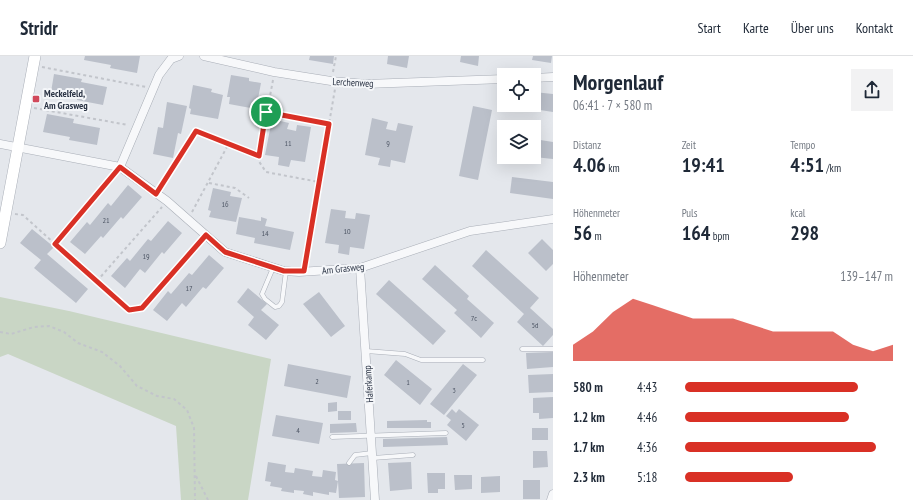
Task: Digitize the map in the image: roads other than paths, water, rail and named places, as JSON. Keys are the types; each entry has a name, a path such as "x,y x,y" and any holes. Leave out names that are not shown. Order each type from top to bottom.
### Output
{"main road":[{"path":"0,243 34,61"}],"street":[{"path":"120,167 159,75 171,60 179,56"},
{"name":"Lerchenweg","path":"204,56 235,59 274,72 366,84 497,79"},
{"path":"541,78 553,77"},
{"name":"Am Grasweg","path":"0,144 18,146 120,167 167,201 225,252 286,271 360,268 470,231 553,219"},
{"name":"Haferkamp","path":"360,268 372,435 375,500"},
{"path":"551,500 553,494"}],"lane":[{"path":"273,268 262,294 265,299 275,308 282,302 286,271"},
{"path":"522,348 553,349"},
{"path":"366,351 405,354 421,360 482,360"},
{"path":"332,437 446,433"},
{"path":"349,463 355,455 413,456"}],"place":[{"name":"Meckelfeld, Am Grasweg","path":"36,99"}]}
